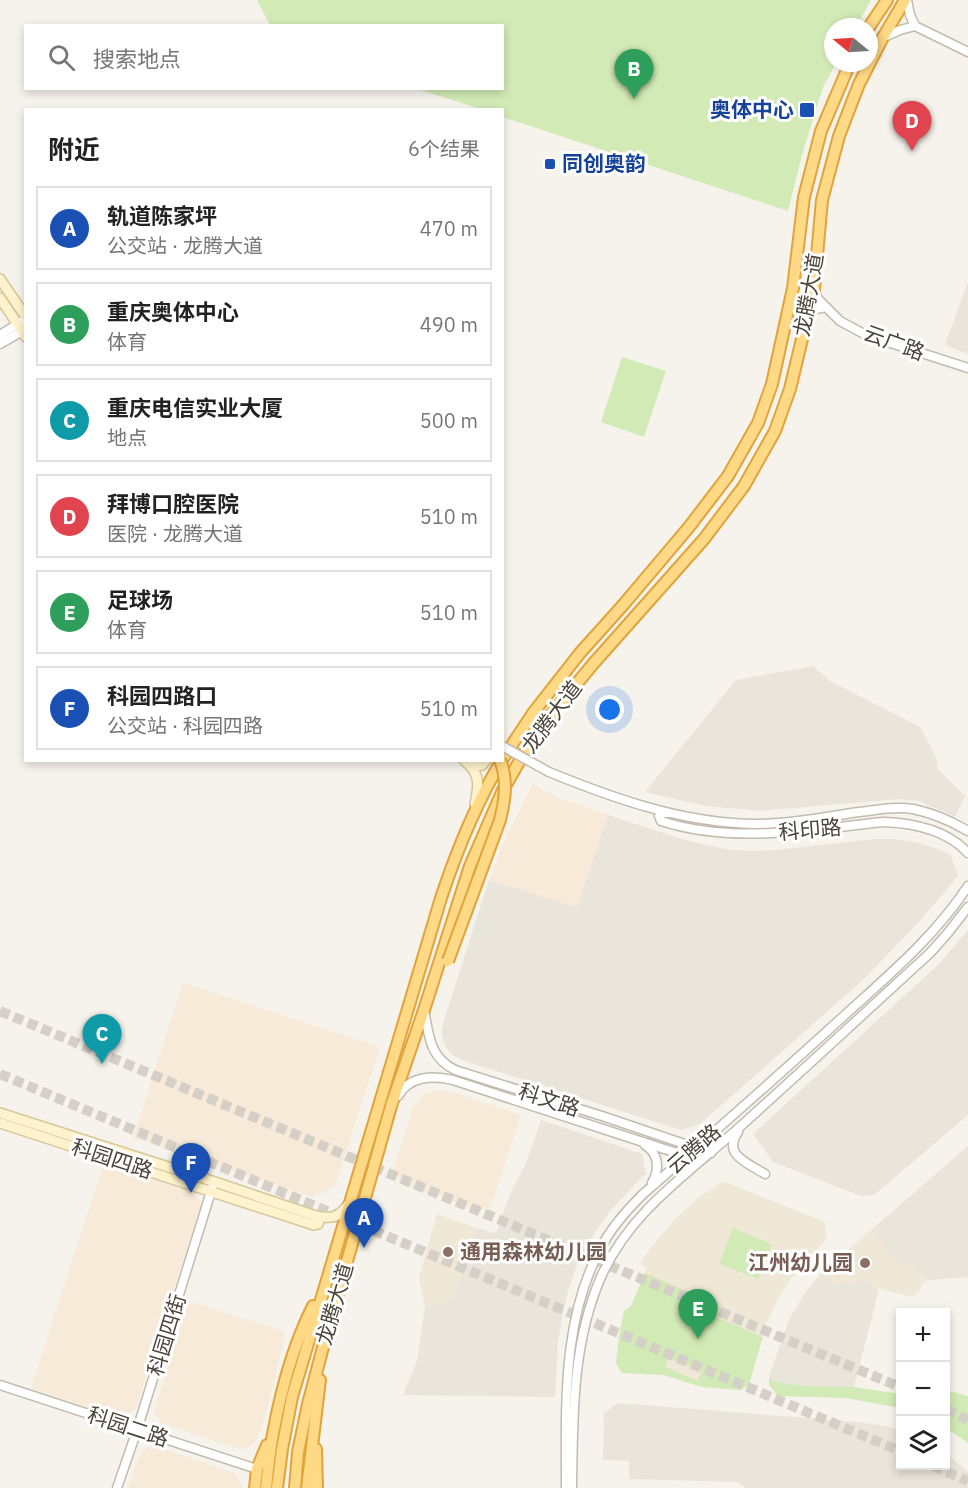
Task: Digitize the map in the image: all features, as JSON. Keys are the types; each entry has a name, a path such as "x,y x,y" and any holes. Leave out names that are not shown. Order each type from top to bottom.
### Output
{"highway":[{"path":"873,18 882,0"},
{"path":"874,18 887,0"},
{"name":"龙腾大道","path":"295,1488 298,1452 327,1332 391,1107 470,866 503,790 545,722 593,664 704,539 744,486 776,431 790,389 814,289 822,200 838,136 859,84 882,39 906,0"},
{"name":"龙腾大道","path":"504,757 533,713 580,653 682,535 728,476 758,423 772,384 793,288 804,197 821,131 846,72"},
{"name":"龙腾大道","path":"277,1488 292,1397 441,898 473,817 501,762"},
{"path":"424,1010 448,961 500,820 505,800 502,762"},
{"path":"266,1488 273,1431 286,1378 301,1330 327,1276"},
{"path":"307,1484 327,1332"},
{"path":"315,1418 317,1488"},
{"path":"255,1488 257,1469 273,1431"}],"main road":[{"path":"0,279 24,326"},
{"path":"0,298 24,326"},
{"path":"504,745 516,739"},
{"path":"469,764 482,765 484,762"},
{"path":"469,764 477,777 479,788 473,817"},
{"name":"科园四路","path":"0,1113 213,1187 314,1225 319,1221 316,1216 337,1217 348,1205"},
{"name":"科园四路","path":"0,1123 213,1187"}],"street":[{"path":"906,0 915,26 968,52"},
{"path":"882,39 915,26"},
{"name":"云广路","path":"814,289 818,298 840,321 866,334 968,368"},
{"path":"808,315 816,309 826,307"},
{"path":"0,334 24,326"},
{"path":"0,344 24,326"},
{"name":"科印路","path":"504,747 549,772 617,798 668,813 707,820 756,824 898,808 930,813 968,831"},
{"name":"科印路","path":"668,813 660,814 660,821 706,830 757,834 899,822 940,833 963,847 968,853"},
{"name":"云腾路","path":"566,1488 567,1380 571,1341 581,1297 589,1274 607,1237 642,1195 920,946 954,908 968,886"},
{"name":"云腾路","path":"572,1488 573,1416 576,1381 586,1324 600,1278 617,1245 639,1216 930,953 968,907"},
{"name":"科文路","path":"424,1010 436,1054 447,1066 455,1070 711,1153"},
{"name":"科文路","path":"391,1107 408,1083 424,1078 441,1077 701,1161"},
{"path":"744,1123 735,1136 734,1150 740,1158 765,1174"},
{"path":"634,1139 650,1149 657,1164 653,1181 642,1195"},
{"name":"科园四街","path":"117,1488 213,1187"},
{"name":"科园二路","path":"0,1385 257,1469"}],"shaded area":[{"path":"968,282 968,354 945,345"},
{"path":"813,666 830,681 920,727 936,757 938,769 965,796 955,817 919,801 899,799 760,811 706,806 645,792 736,680"},
{"path":"533,784 563,799 608,815 577,907 489,880 506,836"},
{"path":"608,815 685,840 725,849 776,850 874,839 915,842 950,854 958,876 919,922 864,979 700,1124 681,1130 462,1060 447,1049 443,1041 443,1023 489,880 577,907"},
{"path":"968,930 968,1115 874,1195 861,1196 773,1162 753,1134 939,964"},
{"path":"183,983 380,1047 335,1186 313,1197 133,1138"},
{"path":"442,1090 521,1115 491,1207 480,1211 400,1183 394,1169 413,1107 424,1094"},
{"path":"541,1120 642,1154 646,1173 599,1226 576,1267 568,1291 558,1341 555,1397 403,1395 417,1361 425,1307 453,1299 477,1228 496,1233 511,1192 526,1163"},
{"path":"968,1146 968,1277 928,1280 907,1262 901,1267 871,1230"},
{"path":"104,1163 195,1193 201,1204 136,1409 120,1418 31,1388"},
{"path":"723,1181 825,1222 827,1238 789,1281 779,1297 766,1325 749,1384 741,1390 702,1387 663,1375 622,1373 616,1363 619,1337 624,1311 631,1306 647,1268 640,1264 675,1219 698,1198"},
{"name":"通用森林幼儿园","path":"437,1214 477,1228 453,1299 425,1307 419,1277"},
{"name":"江州幼儿园","path":"871,1230 901,1266 907,1262 928,1280 912,1297 873,1287 873,1283 862,1280 852,1285 845,1281 836,1286 822,1272"},
{"path":"822,1272 836,1286 845,1281 852,1285 862,1280 873,1283 873,1287 879,1289 854,1387 801,1386 772,1381 769,1376 789,1320 804,1294"},
{"path":"189,1301 286,1332 264,1421 255,1443 242,1450 161,1423 154,1411"},
{"path":"618,1403 885,1426 896,1430 896,1470 950,1470 950,1456 968,1472 968,1488 746,1488 737,1482 629,1479 629,1461 603,1460 604,1413"},
{"path":"155,1446 234,1473 238,1476 242,1488 128,1488 139,1457 148,1447"}],"green space":[{"path":"257,0 871,0 861,18 824,18 824,72 831,72 823,87 788,211 504,117 504,108 478,108 420,90 504,90 504,24 269,24"},
{"path":"622,357 666,371 644,437 601,422"},
{"path":"733,1228 772,1244 758,1279 719,1264"},
{"path":"645,1273 696,1295 692,1307 763,1337 749,1384 741,1390 702,1387 663,1375 622,1373 616,1363 619,1337 624,1311 631,1306","holes":["669,1358 702,1371 698,1381 665,1367"]},
{"path":"769,1376 772,1381 801,1386 854,1387 896,1393 896,1407 846,1398 778,1396 769,1385"},
{"path":"950,1391 968,1396 968,1443 950,1431"}],"tunnel":[{"path":"0,1011 896,1385"},
{"path":"0,1074 896,1449"},
{"path":"950,1411 968,1420"},
{"path":"942,1470 968,1481"}],"place":[{"name":"重庆奥体中心","path":"634,99"},
{"name":"奥体中心","path":"807,110"},
{"name":"拜博口腔医院","path":"912,151"},
{"name":"同创奥韵","path":"550,164"},
{"name":"重庆电信实业大厦","path":"102,1064"},
{"name":"科园四路口","path":"191,1193"},
{"name":"轨道陈家坪","path":"364,1248"},
{"name":"通用森林幼儿园","path":"448,1252"},
{"name":"江州幼儿园","path":"865,1263"},
{"name":"足球场","path":"698,1339"}]}
